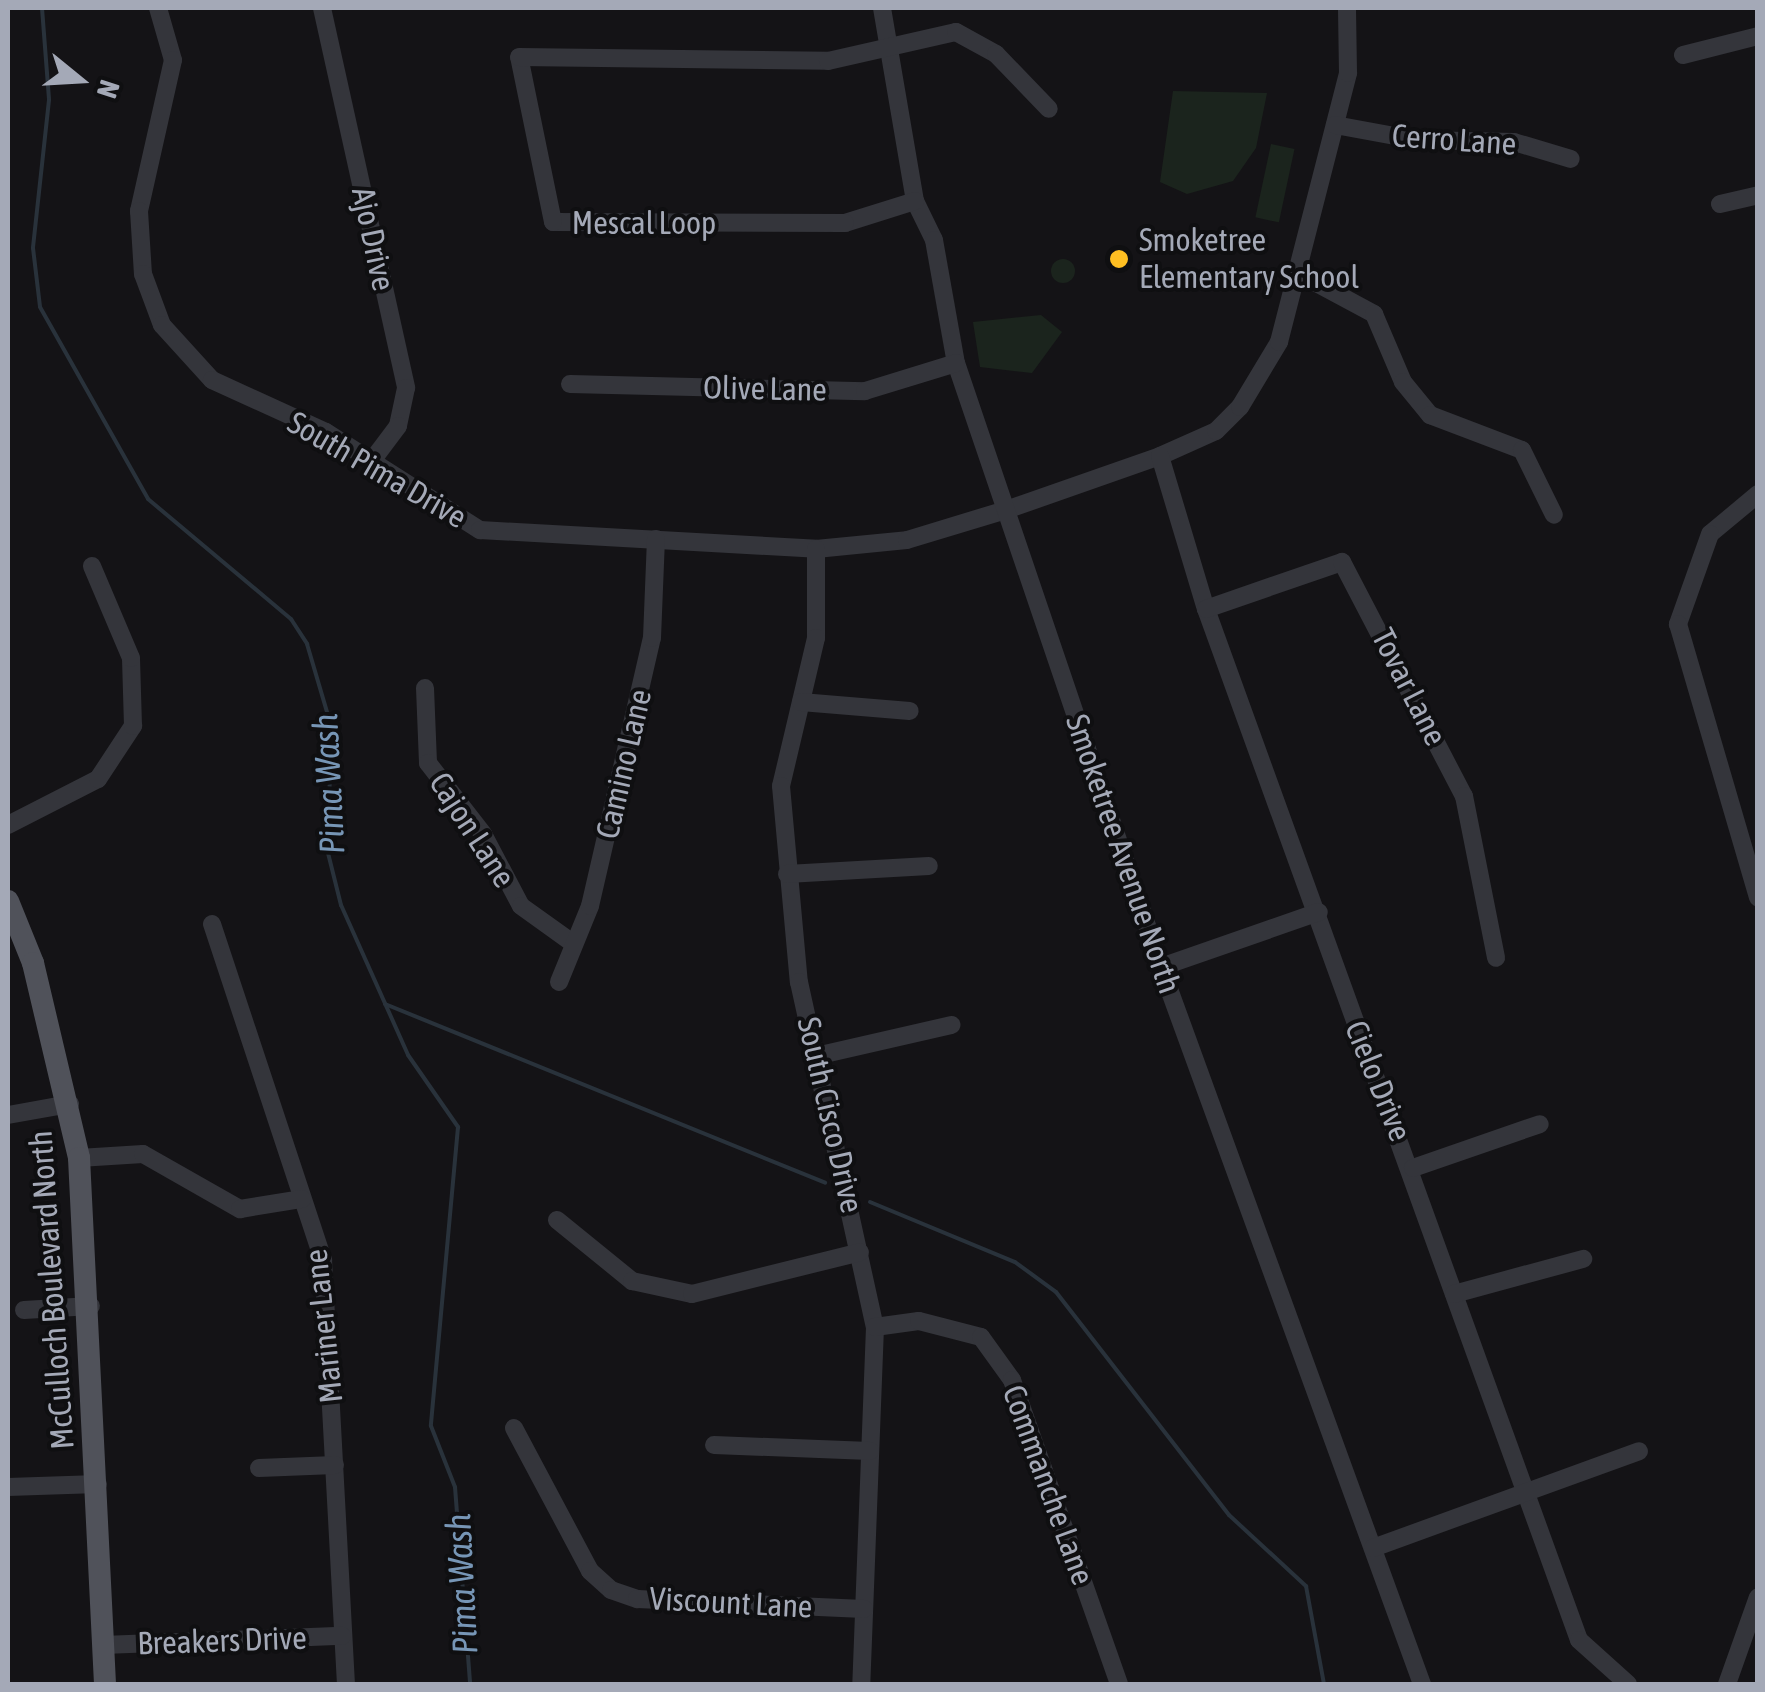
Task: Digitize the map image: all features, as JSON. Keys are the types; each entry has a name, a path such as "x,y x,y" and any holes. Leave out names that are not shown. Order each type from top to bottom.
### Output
{"main road":[{"name":"McCulloch Boulevard North","path":"8,901 70,1104 79,1158 91,1306 105,1684"}],"street":[{"name":"South Pima Drive","path":"158,8 172,70 138,231 154,308 225,390 311,424 480,530 816,548 907,540 1160,456 1216,430 1263,378 1296,272 1352,49 1347,8"},
{"name":"Ajo Drive","path":"322,8 406,388 398,426 371,462"},
{"name":"Smoketree Avenue North","path":"882,8 914,201 934,240 956,363 1161,967 1422,1684"},
{"path":"890,46 956,32 996,54 1050,109"},
{"path":"1682,55 1758,36"},
{"name":"Mescal Loop","path":"890,46 828,61 518,57 553,222 845,223 914,201"},
{"name":"Cerro Lane","path":"1335,125 1417,140 1514,142 1571,160"},
{"path":"1720,204 1758,196"},
{"path":"1296,272 1374,314 1403,382 1430,416 1522,450 1554,516"},
{"name":"Olive Lane","path":"570,384 865,391 956,363"},
{"name":"Cielo Drive","path":"1160,456 1206,609 1412,1168 1580,1640 1628,1684"},
{"path":"1758,494 1710,534 1678,624 1758,898"},
{"name":"Camino Lane","path":"559,982 574,944 652,638 656,539"},
{"name":"South Cisco Drive","path":"816,548 816,638 782,786 788,874 816,1056 875,1327 861,1684"},
{"name":"Tovar Lane","path":"1206,609 1342,562 1464,796 1496,958"},
{"path":"8,825 98,779 133,726 130,658 92,566"},
{"name":"Cajon Lane","path":"425,688 428,763 483,834 521,906 574,944"},
{"path":"802,702 910,711"},
{"path":"788,874 930,866"},
{"path":"1161,967 1319,912"},
{"name":"Mariner Lane","path":"212,924 326,1280 346,1684"},
{"path":"816,1056 951,1025"},
{"path":"8,1116 70,1104"},
{"path":"1412,1168 1540,1124"},
{"path":"79,1158 143,1154 240,1209 302,1199"},
{"path":"558,1220 632,1281 692,1294 860,1252"},
{"path":"1454,1294 1583,1259"},
{"path":"24,1310 91,1306"},
{"name":"Commanche Lane","path":"875,1327 919,1321 981,1337 1012,1380 1119,1684"},
{"name":"Viscount Lane","path":"514,1428 590,1571 611,1590 636,1599 864,1609"},
{"path":"714,1445 870,1452"},
{"path":"1373,1548 1639,1450"},
{"path":"259,1468 335,1465"},
{"path":"8,1487 98,1484"},
{"path":"1727,1684 1758,1597"},
{"name":"Breakers Drive","path":"103,1645 342,1636"}],"shaded area":[{"path":"1173,91 1267,93 1256,148 1233,181 1187,194 1160,182"},
{"path":"1271,144 1294,149 1279,222 1255,217"},
{"path":"1063,259 1072,262 1072,280 1063,283 1054,280 1051,271 1054,262"},
{"path":"1041,315 1062,332 1032,373 980,367 973,322"}],"waterway":[{"name":"Pima Wash","path":"42,8 49,100 33,248 40,307 148,499 291,619 307,644 332,729 327,849 341,905 408,1055 458,1127 431,1426 455,1487 470,1684"},
{"path":"385,1004 825,1183"},
{"path":"870,1202 1015,1262 1056,1292 1229,1515 1306,1586 1324,1684"}],"place":[{"name":"Smoketree Elementary School","path":"1119,259"}]}
